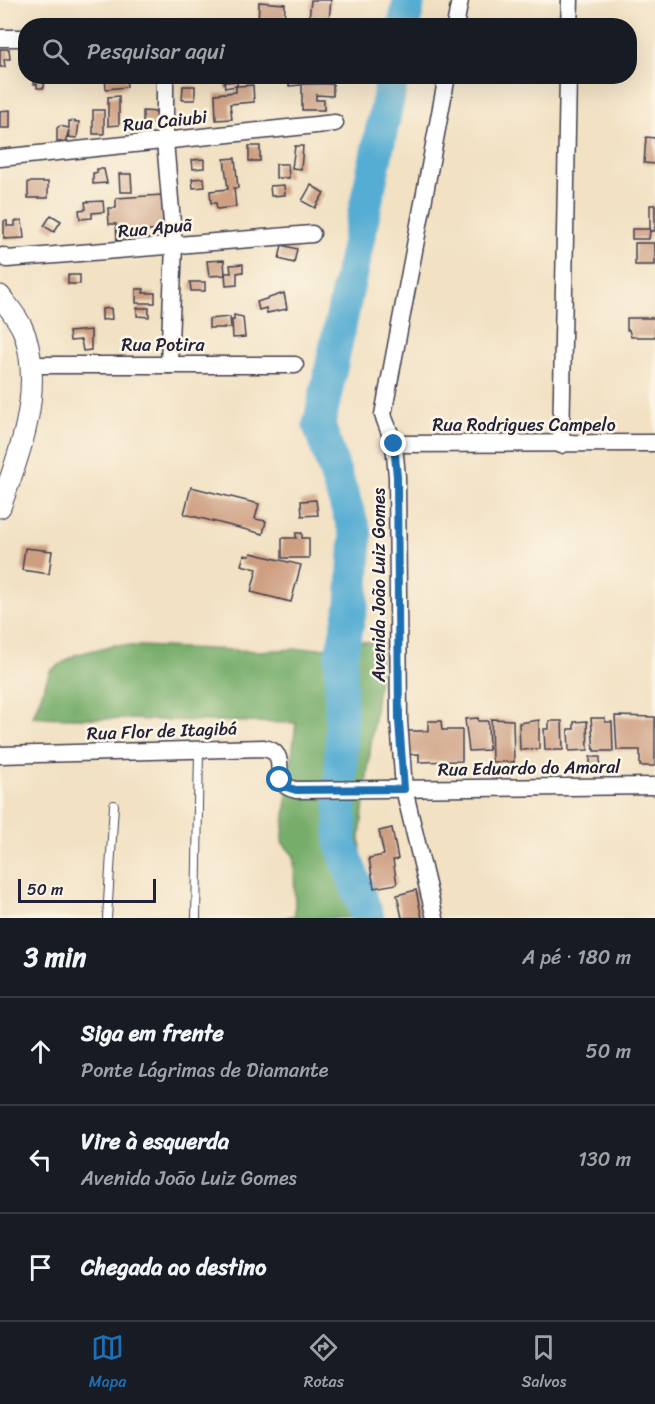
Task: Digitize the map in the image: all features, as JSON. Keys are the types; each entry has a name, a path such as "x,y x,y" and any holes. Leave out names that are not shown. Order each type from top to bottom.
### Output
{"street":[{"path":"457,18 460,0"},
{"path":"569,18 570,0"},
{"path":"0,38 18,39"},
{"path":"165,84 165,141 174,246 170,365"},
{"name":"Avenida João Luiz Gomes","path":"435,918 404,789 399,721 397,477 394,444 386,429 384,406 445,84"},
{"path":"561,445 568,84"},
{"name":"Rua Caiubi","path":"0,158 335,123"},
{"name":"Rua Apuã","path":"3,256 8,259 312,234"},
{"path":"0,296 15,314 25,334 31,365 31,392 25,430 0,507"},
{"name":"Rua Potira","path":"31,365 295,365"},
{"name":"Rua Rodrigues Campelo","path":"394,444 655,443"},
{"name":"Rua Flor de Itagibá","path":"0,755 273,749 279,756 280,780 286,787 296,790"},
{"name":"Rua Eduardo do Amaral","path":"296,790 655,786"}],"lane":[{"path":"196,918 199,750"},
{"path":"107,918 114,805"}],"green space":[{"path":"354,641 383,643 360,836 362,878 371,907 380,918 286,918 295,915 294,856 282,842 296,723 33,717 50,671 75,655 114,645 258,651 337,647"}],"building":[{"path":"311,0 331,0 329,18 309,18"},
{"path":"259,2 285,4 284,18 258,18"},
{"path":"0,49 9,49 10,59 4,59 5,67 0,67"},
{"path":"37,84 44,84 44,88 37,88"},
{"path":"106,84 127,84 127,87 106,89"},
{"path":"224,84 253,85 254,102 230,104 232,119 216,120 215,94 236,92 236,86 225,88"},
{"path":"302,84 333,84 333,96 316,95 316,100 324,100 324,110 302,110"},
{"path":"183,86 195,86 195,100 182,100"},
{"path":"119,96 119,125 108,126 108,97"},
{"path":"10,110 10,128 0,128 0,111"},
{"path":"93,110 104,110 104,134 93,134"},
{"path":"143,111 157,112 156,124 143,123"},
{"path":"69,121 79,122 77,138 68,137 69,130 65,143 57,141 57,128 60,126 69,128"},
{"path":"646,137 655,138 655,164 644,163"},
{"path":"249,146 260,146 260,161 249,161"},
{"path":"295,146 303,146 301,169 292,168"},
{"path":"235,158 238,188 234,188 236,207 217,209 216,203 211,203 210,191 228,189 224,159"},
{"path":"204,159 204,168 193,169 192,160"},
{"path":"276,164 288,164 289,178 276,178"},
{"path":"97,169 104,169 107,183 93,184 93,173 97,173"},
{"path":"119,174 131,174 132,192 120,192"},
{"path":"204,178 205,187 193,188 192,179"},
{"path":"28,182 48,182 48,198 28,198"},
{"path":"284,185 285,195 271,196 270,186"},
{"path":"311,185 324,193 315,208 302,201"},
{"path":"162,195 163,230 137,232 137,239 117,241 116,224 109,224 108,208 116,208 116,198"},
{"path":"103,201 104,212 92,213 92,218 80,219 79,210 86,209 85,202"},
{"path":"650,205 655,205 655,231 650,231"},
{"path":"51,215 61,221 54,232 44,226"},
{"path":"22,220 24,238 4,239 4,221 7,221 7,226 15,226 15,221"},
{"path":"632,229 650,229 649,239 632,239"},
{"path":"635,243 655,243 655,265 635,265"},
{"path":"282,245 297,249 294,263 279,259"},
{"path":"224,260 225,275 209,276 207,261"},
{"path":"243,264 243,272 237,273 237,285 226,286 225,273 231,273 230,265"},
{"path":"68,275 80,275 80,284 68,284"},
{"path":"190,282 205,282 205,291 191,291"},
{"path":"136,289 144,289 143,293 155,293 155,303 136,303"},
{"path":"284,293 287,309 267,313 266,308 259,310 257,302"},
{"path":"111,308 112,319 102,320 102,309"},
{"path":"137,308 149,308 149,317 137,316"},
{"path":"234,315 243,317 245,337 233,338"},
{"path":"230,317 231,328 209,328 209,319"},
{"path":"627,318 655,318 655,337 631,337 627,330"},
{"path":"91,330 91,350 83,351 81,340 70,341 69,332"},
{"path":"191,487 259,504 255,519 266,521 263,534 184,514"},
{"path":"316,500 318,515 302,516 301,501"},
{"path":"296,533 302,533 302,538 309,538 309,558 282,558 282,538 296,538"},
{"path":"25,548 52,551 49,574 22,570"},
{"path":"251,553 301,565 291,602 251,592 257,569 241,565 244,555 250,556"},
{"path":"615,716 655,717 655,766 640,766 640,750 617,750"},
{"path":"478,718 478,721 488,721 489,750 469,751 465,719"},
{"path":"591,718 605,718 605,722 612,722 613,751 594,751"},
{"path":"491,719 513,720 514,762 492,762"},
{"path":"539,720 539,749 520,750 519,723"},
{"path":"428,721 441,721 442,730 462,730 462,761 419,762 419,754 404,755 404,731 428,731"},
{"path":"549,721 562,721 563,750 545,750 544,729 549,729"},
{"path":"587,721 588,750 569,751 568,729 574,729 574,722"},
{"path":"590,757 600,757 600,768 590,768"},
{"path":"392,828 398,859 393,860 397,884 374,888 369,858 384,855 379,831"},
{"path":"416,890 422,918 402,918 397,895"}],"waterway":[{"path":"406,18 409,0"},
{"path":"368,918 341,844 341,655 352,604 356,535 319,425 391,84"}],"route":[{"path":"280,780 286,787 296,790 404,789 399,721 399,560 394,444"}]}
